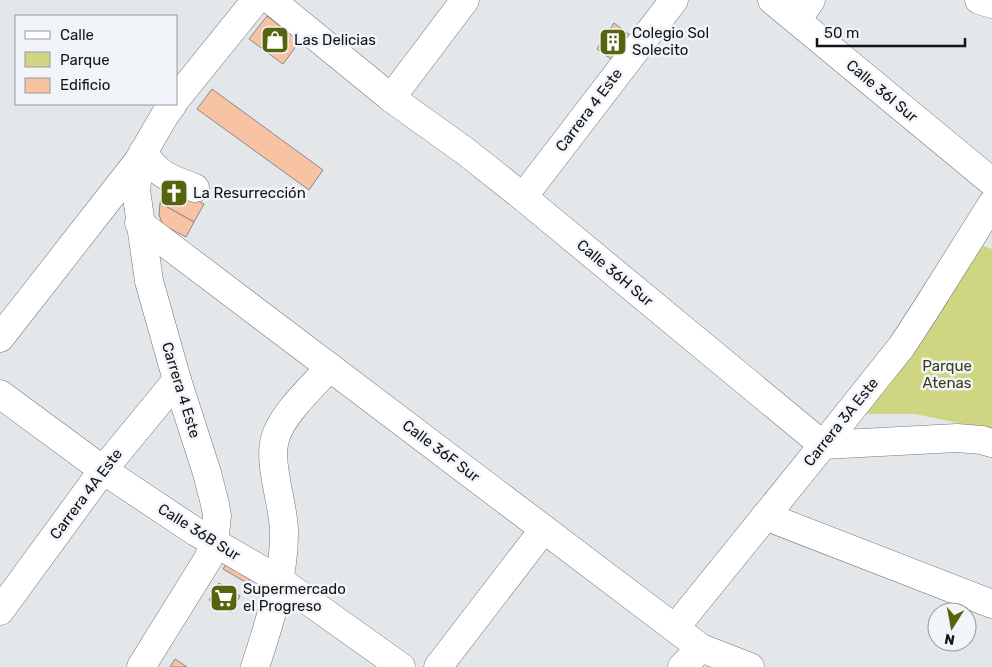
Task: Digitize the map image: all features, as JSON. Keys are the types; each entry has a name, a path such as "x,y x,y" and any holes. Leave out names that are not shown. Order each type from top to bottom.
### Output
{"street":[{"path":"390,98 465,0"},
{"name":"Carrera 4 Este","path":"522,197 674,0"},
{"name":"Calle 36I Sur","path":"772,0 804,10 992,182"},
{"path":"979,0 992,4"},
{"path":"178,97 253,2"},
{"name":"Calle 36H Sur","path":"253,2 465,151 823,446"},
{"name":"Carrera 4 Este","path":"141,667 208,560 214,543 217,516 200,450 177,380 149,281 139,223 136,190 142,155 172,105"},
{"path":"0,338 142,155 154,168 168,177 195,188"},
{"name":"Carrera 3A Este","path":"675,628 902,346 984,233 992,204"},
{"name":"Calle 36F Sur","path":"139,223 701,648 750,667"},
{"path":"255,667 279,580 284,533 283,510 273,458 275,440 282,423 288,415 330,367"},
{"name":"Carrera 4A Este","path":"0,611 102,470 177,380"},
{"name":"Calle 36B Sur","path":"0,394 102,470 214,543 279,580 401,667"},
{"path":"823,446 957,438 982,440 992,443"},
{"path":"765,516 992,604"},
{"path":"438,667 544,529"},
{"path":"682,667 701,648"}],"green space":[{"name":"Parque Atenas","path":"983,246 992,249 992,430 915,414 861,414 911,349"}],"building":[{"name":"Las Delicias","path":"267,16 300,41 283,64 249,39"},
{"name":"Colegio Sol Solecito","path":"614,23 631,36 611,59 597,49"},
{"path":"212,89 323,170 309,190 197,109"},
{"name":"La Resurrección","path":"166,184 204,204 194,222 160,203"},
{"path":"160,203 194,222 186,237 163,225 159,215"},
{"path":"232,555 255,570 247,583 223,569"},
{"name":"Supermercado el Progreso","path":"219,583 240,596 231,612 209,600"},
{"path":"175,659 187,667 170,667"}],"place":[{"name":"Las Delicias","path":"275,40"},
{"name":"Colegio Sol Solecito","path":"613,42"},
{"name":"La Resurrección","path":"174,193"},
{"name":"Supermercado el Progreso","path":"224,598"}]}
